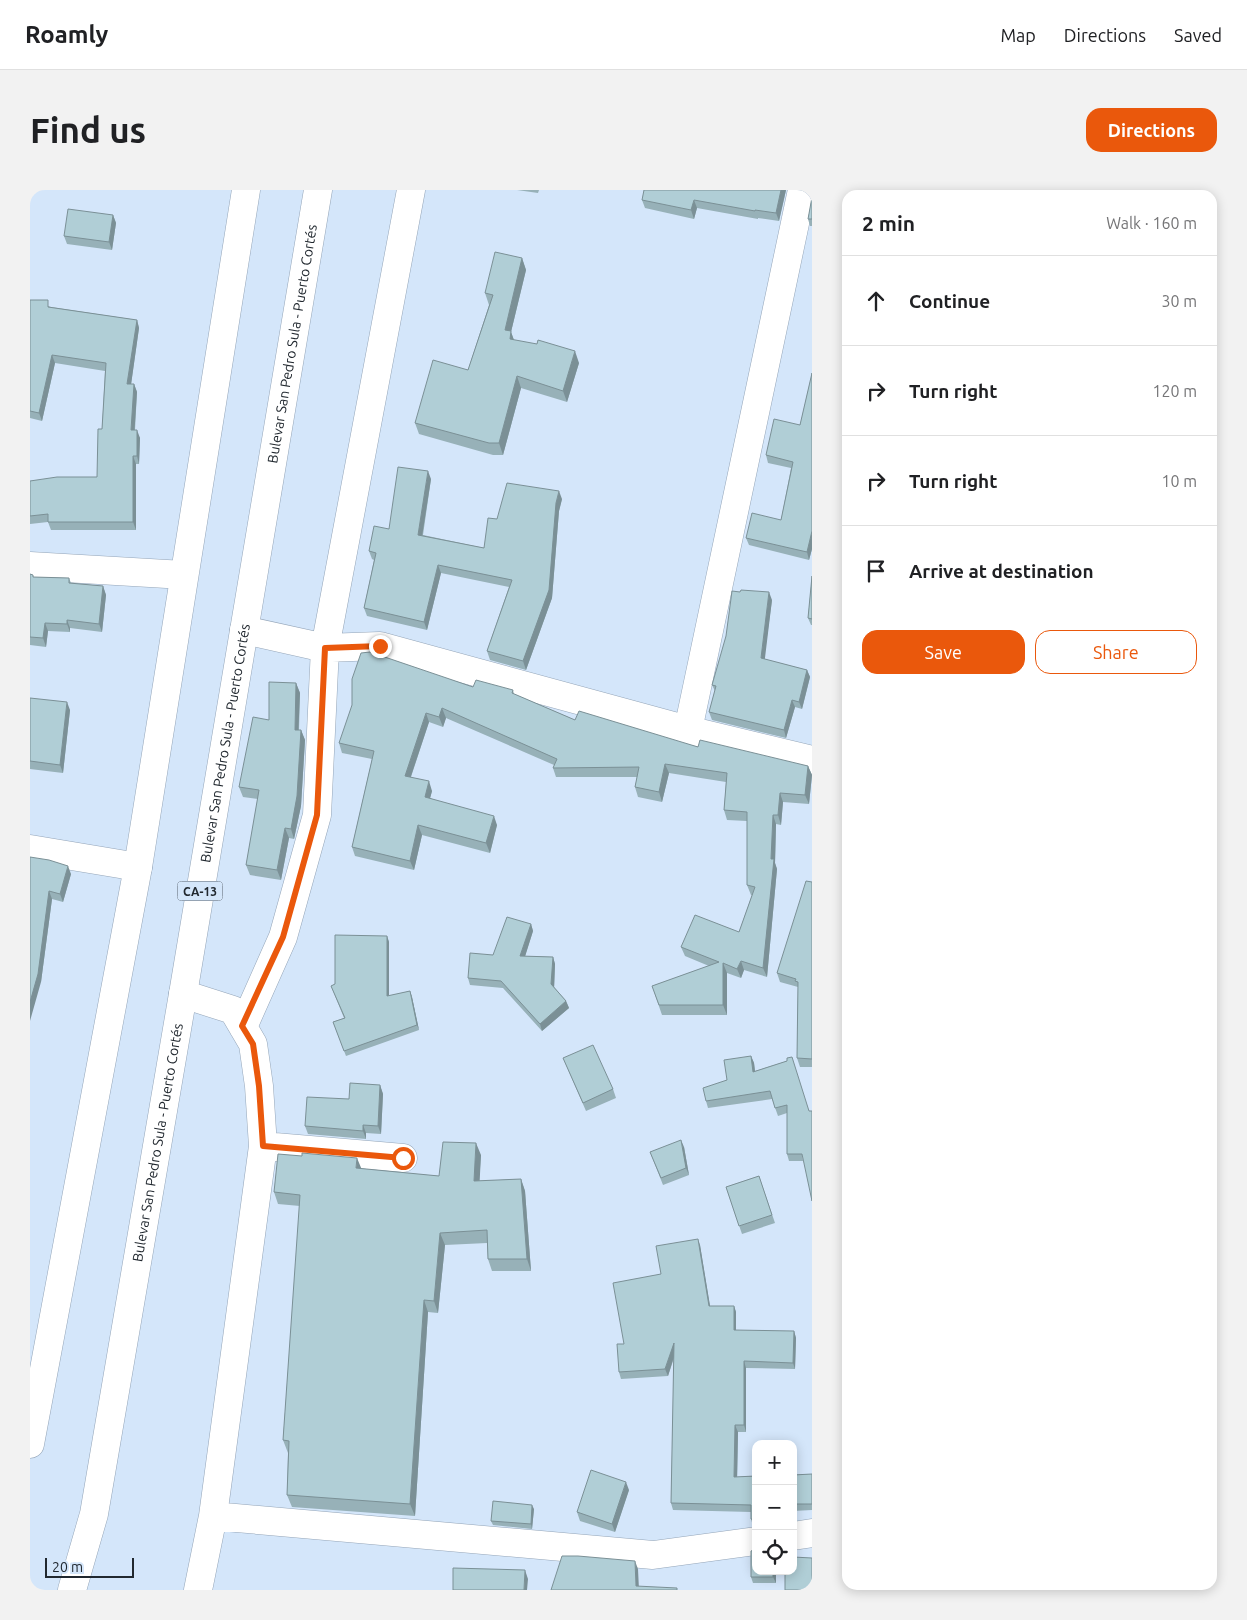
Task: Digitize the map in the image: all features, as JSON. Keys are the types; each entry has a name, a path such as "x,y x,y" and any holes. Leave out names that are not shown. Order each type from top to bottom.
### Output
{"main road":[{"path":"30,1444 138,867 246,190"},
{"name":"Bulevar San Pedro Sula - Puerto Cortés","path":"72,1590 94,1514 318,190"},
{"path":"242,1026 283,937 317,815 325,648 412,190"},
{"path":"688,730 802,190"},
{"path":"30,566 184,576"},
{"path":"244,630 325,648 380,646 688,730 812,760"},
{"path":"30,849 138,867"},
{"path":"183,994 233,1010 253,1044 259,1086 263,1146 213,1516 198,1590"},
{"path":"263,1146 403,1158"},
{"path":"213,1516 653,1554 752,1542"},
{"path":"797,1535 812,1533"}],"building":[{"path":"644,190 781,190 776,213 694,200 691,210 642,200"},
{"path":"812,197 812,219 808,219"},
{"path":"68,209 113,215 109,242 64,236"},
{"path":"495,252 522,258 505,330 511,331 510,339 537,344 538,340 575,351 563,391 517,376 499,443 489,443 415,423 433,360 468,370 493,295 485,293"},
{"path":"30,300 48,300 48,307 137,320 127,384 134,384 131,430 137,430 137,456 133,456 133,522 48,522 48,514 30,516 30,481 57,477 97,477 98,429 102,429 106,363 52,355 39,413 30,411"},
{"path":"812,373 812,531 807,552 746,538 752,513 781,520 793,462 766,455 774,419 800,425"},
{"path":"398,467 428,471 418,535 484,548 488,518 497,519 507,483 559,491 556,503 549,590 523,661 487,651 512,580 438,565 424,622 364,608 376,553 369,551 374,526 389,529"},
{"path":"30,574 33,577 69,578 69,583 103,586 99,624 67,620 67,624 45,623 43,638 30,637"},
{"path":"812,576 812,619 808,618"},
{"path":"741,590 769,592 761,658 807,670 799,702 792,700 784,730 709,712 716,686 712,685 726,636 732,591 740,592"},
{"path":"370,652 473,687 476,680 513,690 512,693 575,720 579,711 698,747 700,740 808,766 805,795 780,793 778,815 773,815 771,859 774,859 763,968 741,961 737,969 723,963 723,1005 659,1005 652,986 719,962 681,947 695,915 739,932 755,887 747,885 747,812 724,810 727,773 665,764 659,792 635,787 639,767 553,768 557,759 442,708 439,717 426,713 405,776 429,781 425,797 494,816 486,843 418,825 410,861 352,847 374,751 339,743 352,705 352,679 361,653"},
{"path":"269,682 296,683 295,730 301,730 297,796 291,829 285,828 277,870 246,865 259,790 239,787 253,717 269,720"},
{"path":"30,698 67,702 60,765 30,761"},
{"path":"30,857 68,866 60,894 49,891 38,974 30,1002"},
{"path":"806,881 812,882 812,1059 797,1058 798,982 795,981 796,979 777,973"},
{"path":"507,917 531,924 520,956 553,957 551,984 566,1001 540,1024 501,981 468,978 470,953 493,955"},
{"path":"335,935 387,936 387,996 410,991 417,1025 344,1051 333,1022 345,1018 331,986 335,984"},
{"path":"593,1045 613,1089 583,1103 563,1058"},
{"path":"751,1056 753,1072 787,1061 787,1058 792,1057 809,1111 812,1111 812,1201 802,1154 787,1154 787,1105 775,1108 770,1091 706,1101 703,1088 727,1080 724,1060"},
{"path":"350,1083 380,1085 378,1126 363,1125 363,1131 305,1126 307,1097 349,1099"},
{"path":"681,1140 686,1168 661,1178 650,1152"},
{"path":"443,1142 476,1143 474,1181 521,1179 527,1259 488,1259 487,1230 440,1233 434,1301 424,1300 410,1504 287,1495 289,1441 283,1440 300,1195 274,1192 278,1154 302,1156 302,1153 357,1158 356,1168 439,1176"},
{"path":"759,1176 772,1215 739,1226 726,1187"},
{"path":"698,1239 709,1306 734,1306 734,1330 794,1331 793,1363 744,1361 744,1425 735,1425 734,1477 752,1476 752,1519 751,1505 671,1503 674,1343 665,1369 619,1372 617,1344 624,1344 613,1283 661,1274 656,1246"},
{"path":"591,1470 626,1482 612,1524 577,1512"},
{"path":"812,1474 812,1504 797,1504 797,1475"},
{"path":"493,1501 532,1505 531,1524 491,1521"},
{"path":"751,1551 752,1575 773,1575 773,1577 751,1577"},
{"path":"562,1556 635,1561 636,1586 677,1588 677,1590 551,1590"},
{"path":"797,1557 812,1558 812,1590 785,1590 785,1575 797,1575"},
{"path":"453,1568 525,1570 524,1590 453,1590"}],"route":[{"path":"380,646 325,648 317,815 283,937 242,1026 253,1044 259,1086 263,1146 403,1158"}]}
